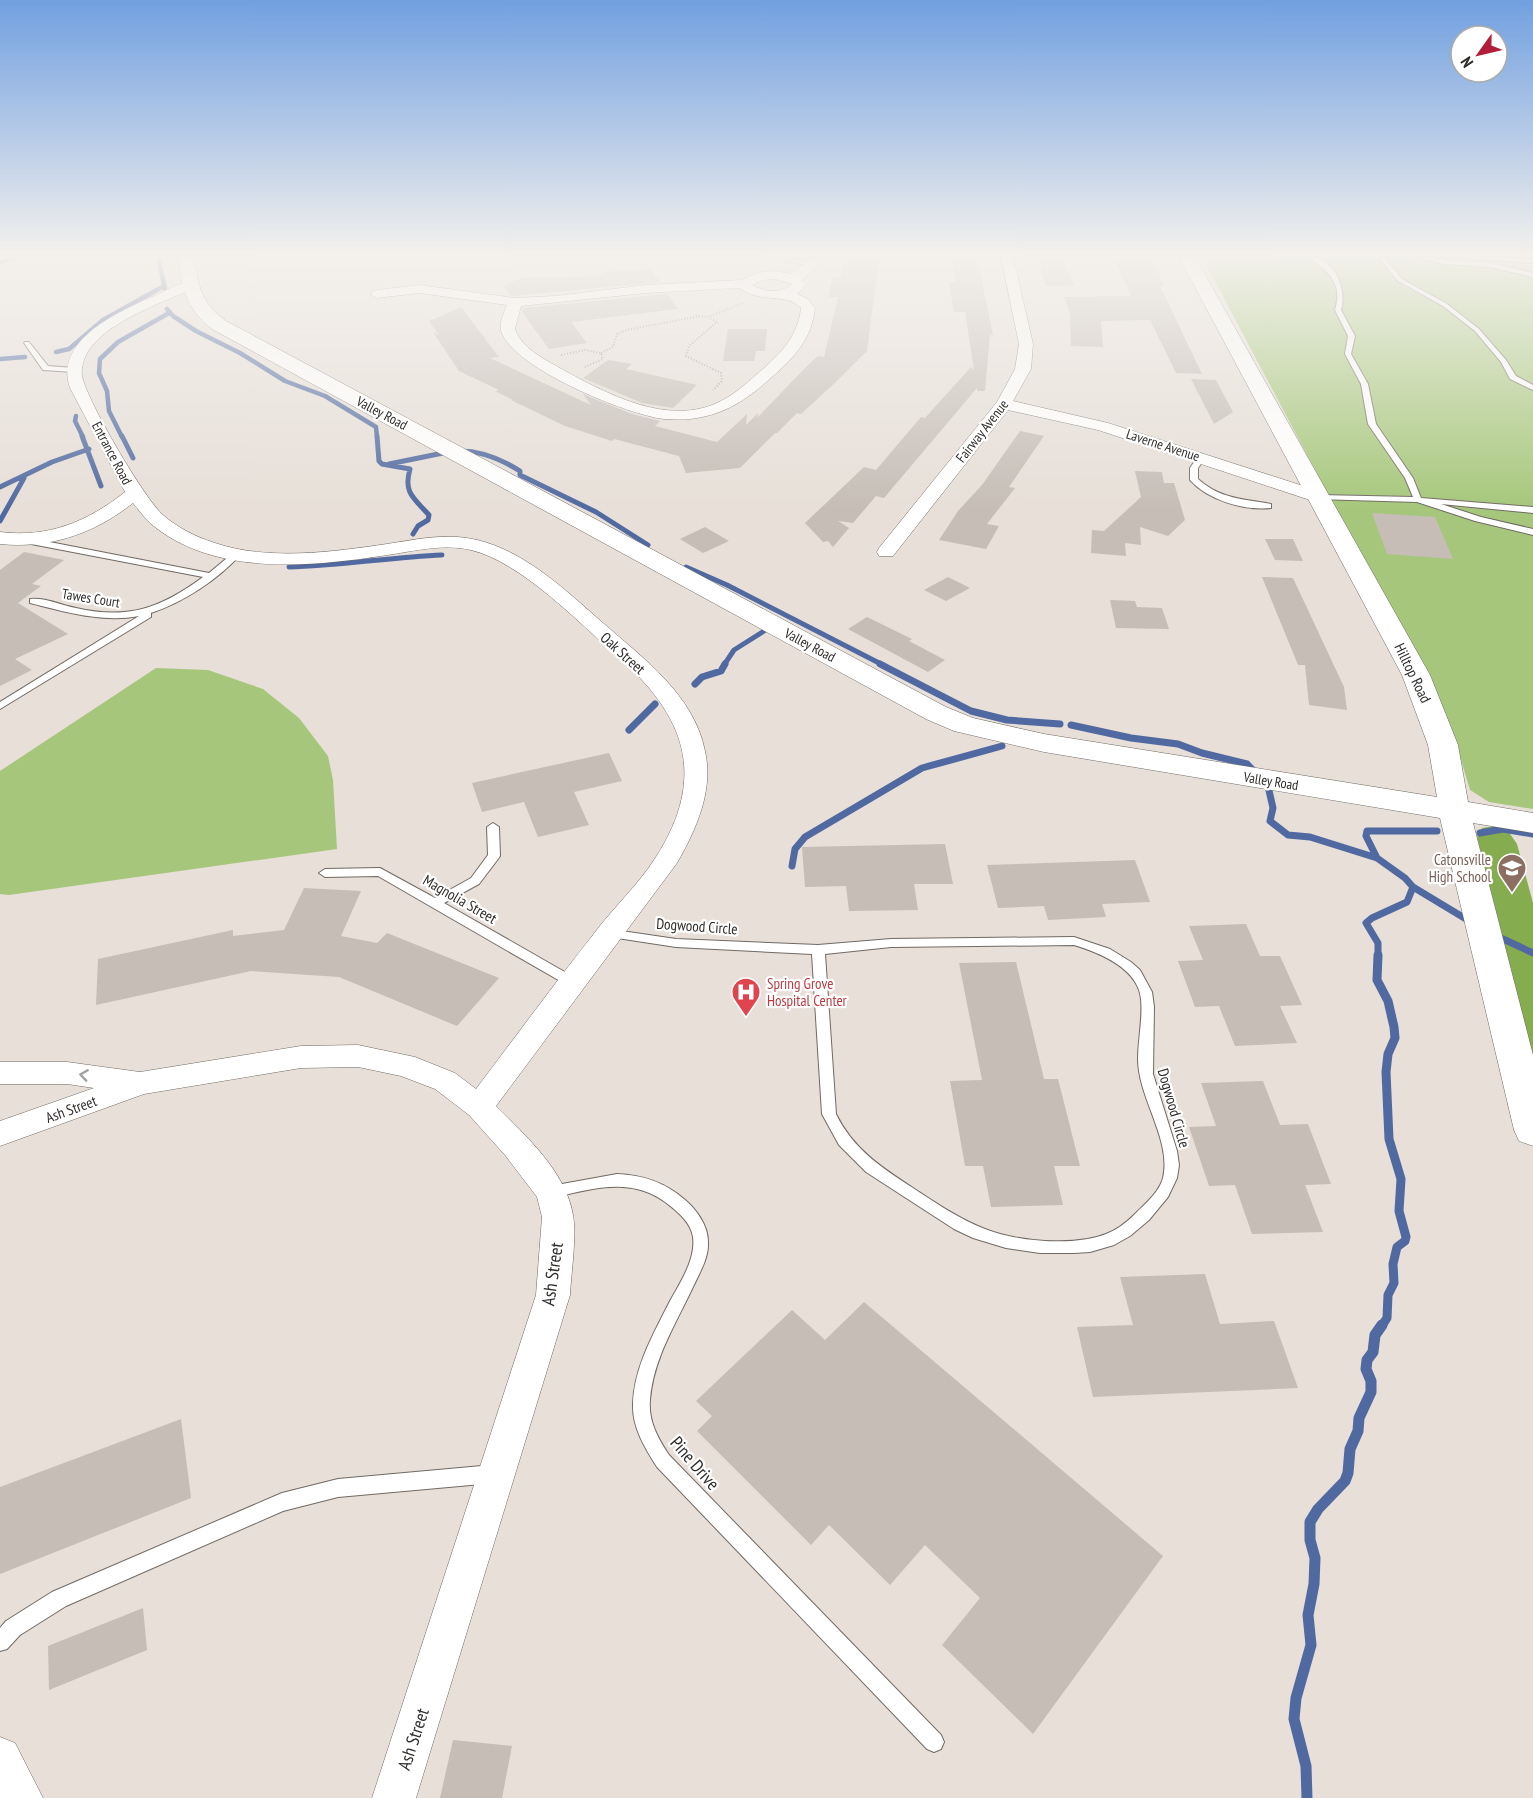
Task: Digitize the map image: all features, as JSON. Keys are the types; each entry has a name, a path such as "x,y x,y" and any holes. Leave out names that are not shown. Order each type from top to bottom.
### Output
{"street":[{"path":"74,370 82,351 91,341"},
{"name":"Valley Road","path":"248,341 936,713 964,725 1044,743 1533,823"},
{"path":"516,341 523,351 536,360 630,406 651,412 687,414 720,408 743,395 791,352 799,341"},
{"name":"Fairway Avenue","path":"886,552 1004,404 1023,369 1025,341"},
{"name":"Hilltop Road","path":"1232,341 1416,675 1443,745 1454,811 1533,1130"},
{"name":"Entrance Road","path":"3,541 29,540 64,534 82,528 118,507 134,493 80,393 74,370"},
{"name":"Laverne Avenue","path":"1004,404 1102,426 1319,497"},
{"name":"Oak Street","path":"134,493 144,508 162,525 179,536 208,548 236,555 330,556 424,545 474,544 510,559 636,662 661,688 681,717 693,742 695,769 692,801 671,853 478,1107"},
{"name":"Ash Street","path":"0,1134 142,1083 301,1058 358,1056 405,1065 445,1081 478,1107 516,1146 552,1192 558,1217 553,1295 394,1798"},
{"name":"Ash Street","path":"0,1073 67,1073 142,1083"},
{"path":"0,1758 21,1798"}],"lane":[{"path":"1353,341 1348,354 1366,389 1369,415 1379,434 1410,475 1419,500"},
{"path":"1485,341 1504,361 1513,377 1533,388"},
{"path":"27,343 46,368 74,370"},
{"path":"1202,457 1194,468 1194,480 1206,492 1231,500 1268,506"},
{"path":"1319,497 1419,500 1533,510"},
{"path":"1419,500 1478,519 1533,532"},
{"path":"29,540 211,576"},
{"name":"Tawes Court","path":"33,601 105,616 125,616 161,607 181,598 236,555"},
{"path":"0,706 161,607"},
{"path":"435,903 475,881 494,856 493,827"},
{"name":"Magnolia Street","path":"325,873 380,872 572,982"},
{"name":"Dogwood Circle","path":"608,933 676,943 818,950 891,943 1074,941 1092,946 1115,958 1136,974 1146,991 1145,1066 1151,1100 1171,1153 1170,1178 1158,1200 1136,1224 1103,1242 1070,1246 1015,1244 979,1234 926,1205 860,1161 838,1135 829,1114 818,950"},
{"name":"Pine Drive","path":"552,1192 606,1180 631,1180 659,1187 695,1220 701,1243 695,1266 647,1368 641,1404 647,1435 663,1461 934,1742"},
{"path":"0,1642 13,1628 59,1599 282,1502 338,1488 497,1473"}],"path":[{"path":"536,360 577,350 601,353 613,347 615,341"},
{"path":"695,341 689,346 686,356 695,362 707,364 721,373 722,381 706,397 710,404 720,408"},
{"path":"561,374 603,358 601,353"}],"green space":[{"path":"1247,341 1533,341 1533,809 1489,802 1470,790 1451,726"},
{"path":"156,668 208,670 263,689 299,718 328,756 333,780 337,849 9,895 0,894 0,771"},
{"name":"Catonsville High School","path":"1495,826 1506,828 1517,844 1533,903 1533,1056 1477,837 1482,828"}],"building":[{"path":"439,341 487,341 499,357 490,358 591,405 583,394 632,414 660,421 655,426 717,442 747,414 746,425 758,413 757,418 807,366 818,356 824,357 828,341 868,341 867,351 838,380 801,414 797,413 740,468 686,473 679,456 614,439 612,441 565,426 511,400 513,400 495,391 499,390 459,371"},
{"path":"543,341 585,341 587,343 549,349"},
{"path":"726,341 766,341 765,351 756,351 754,361 723,361"},
{"path":"969,341 989,341 985,391 977,391 977,388 884,498 876,496 853,523 838,521 849,528 833,547 828,541 823,542 805,523 864,467 876,470 921,417 925,418 971,367 974,370"},
{"path":"1071,341 1103,341 1103,347 1071,346"},
{"path":"1160,341 1186,341 1202,374 1176,373"},
{"path":"608,360 632,364 626,369 697,385 673,408 642,403 583,378"},
{"path":"1191,379 1216,380 1233,412 1214,424"},
{"path":"1020,431 1044,436 1009,487 1015,488 987,524 999,526 986,549 939,540 958,511 982,485"},
{"path":"1135,471 1162,472 1164,483 1174,483 1185,520 1168,536 1140,527 1141,545 1125,543 1126,556 1091,553 1092,530 1104,531 1141,497"},
{"path":"1372,513 1435,517 1453,559 1387,554"},
{"path":"705,527 729,541 703,553 680,539"},
{"path":"1265,539 1293,539 1303,561 1275,560"},
{"path":"24,552 64,560 32,584 41,586 18,603 68,634 15,659 32,670 0,686 0,570"},
{"path":"948,577 970,588 946,601 924,590"},
{"path":"1262,577 1293,578 1344,687 1347,710 1309,705 1305,665 1298,665"},
{"path":"1110,600 1135,601 1137,607 1162,608 1169,629 1116,628"},
{"path":"867,617 912,639 909,641 945,660 928,672 848,629"},
{"path":"609,753 622,781 574,792 589,825 538,837 524,802 482,812 472,783"},
{"path":"945,844 953,884 914,884 918,910 849,911 846,886 805,887 802,847"},
{"path":"1135,860 1150,902 1102,904 1106,917 1048,920 1044,906 998,908 987,865"},
{"path":"304,888 361,891 341,936 377,943 387,933 499,978 457,1026 339,977 251,971 96,1005 98,959 233,930 233,936 284,930"},
{"path":"1246,924 1260,956 1280,956 1302,1005 1280,1006 1297,1043 1235,1046 1219,1006 1195,1007 1178,961 1203,960 1189,926"},
{"path":"1016,962 1044,1079 1058,1079 1080,1166 1054,1166 1063,1205 991,1207 983,1166 965,1166 950,1081 982,1080 959,963"},
{"path":"1263,1081 1280,1125 1308,1124 1331,1184 1305,1185 1323,1232 1252,1234 1235,1185 1209,1186 1189,1127 1216,1126 1201,1083"},
{"path":"1205,1274 1220,1324 1274,1321 1298,1388 1093,1397 1077,1327 1133,1325 1120,1277"},
{"path":"864,1302 1163,1556 1033,1734 942,1645 980,1598 925,1545 890,1585 829,1525 811,1545 697,1431 712,1416 696,1401 792,1310 825,1340"},
{"path":"181,1419 191,1498 0,1574 0,1487"},
{"path":"143,1608 147,1650 49,1690 48,1646"},
{"path":"453,1740 512,1746 502,1798 440,1798"}],"waterway":[{"path":"56,352 69,349 78,341"},
{"path":"120,341 100,359 99,373 107,391 109,411 122,437"},
{"path":"216,341 285,381 325,396 376,427 377,437"},
{"path":"0,359 25,357"},
{"path":"76,416 75,421 83,437"},
{"path":"82,436 87,450"},
{"path":"122,436 133,458"},
{"path":"377,436 379,461 382,464 410,469 408,484 411,495 429,515 428,520 418,526 413,534"},
{"path":"0,487 52,462 87,450"},
{"path":"87,450 101,486"},
{"path":"460,451 484,454 506,463 520,471 520,475 596,512 648,545"},
{"path":"389,464 448,452"},
{"path":"0,521 24,478"},
{"path":"289,567 442,555"},
{"path":"686,567 727,585 883,665"},
{"path":"724,665 734,650 764,631"},
{"path":"695,684 702,677 721,671 725,664"},
{"path":"880,664 971,711 1007,720 1060,724"},
{"path":"629,730 655,704"},
{"path":"1071,725 1131,738 1178,744 1202,753 1247,764 1268,786 1273,808 1270,821 1288,835 1310,837 1377,858"},
{"path":"792,866 795,849 805,837 922,768 1002,746"},
{"path":"1480,833 1503,829 1533,834"},
{"path":"1377,858 1366,836 1367,831 1437,831"},
{"path":"1377,858 1405,878 1413,887"},
{"path":"1378,955 1378,943 1366,923 1407,902 1413,887"},
{"path":"1413,887 1471,922"},
{"path":"1503,939 1533,953"},
{"path":"1378,955 1377,980 1388,1001 1394,1027 1395,1038 1388,1054 1386,1072 1389,1139 1401,1179 1399,1211 1406,1237 1405,1241 1397,1247 1393,1264 1394,1283 1388,1295 1387,1318 1381,1327"},
{"path":"1307,1798 1306,1766 1294,1719 1296,1698 1311,1645 1308,1615 1314,1584 1315,1558 1310,1540 1310,1522 1318,1509 1345,1481 1348,1473 1350,1449 1358,1431 1359,1418 1371,1392 1371,1381 1366,1369 1367,1360 1373,1352 1375,1335 1382,1325"}],"place":[{"name":"Catonsville High School","path":"1512,894"},
{"name":"Spring Grove Hospital Center","path":"746,1018"}]}
